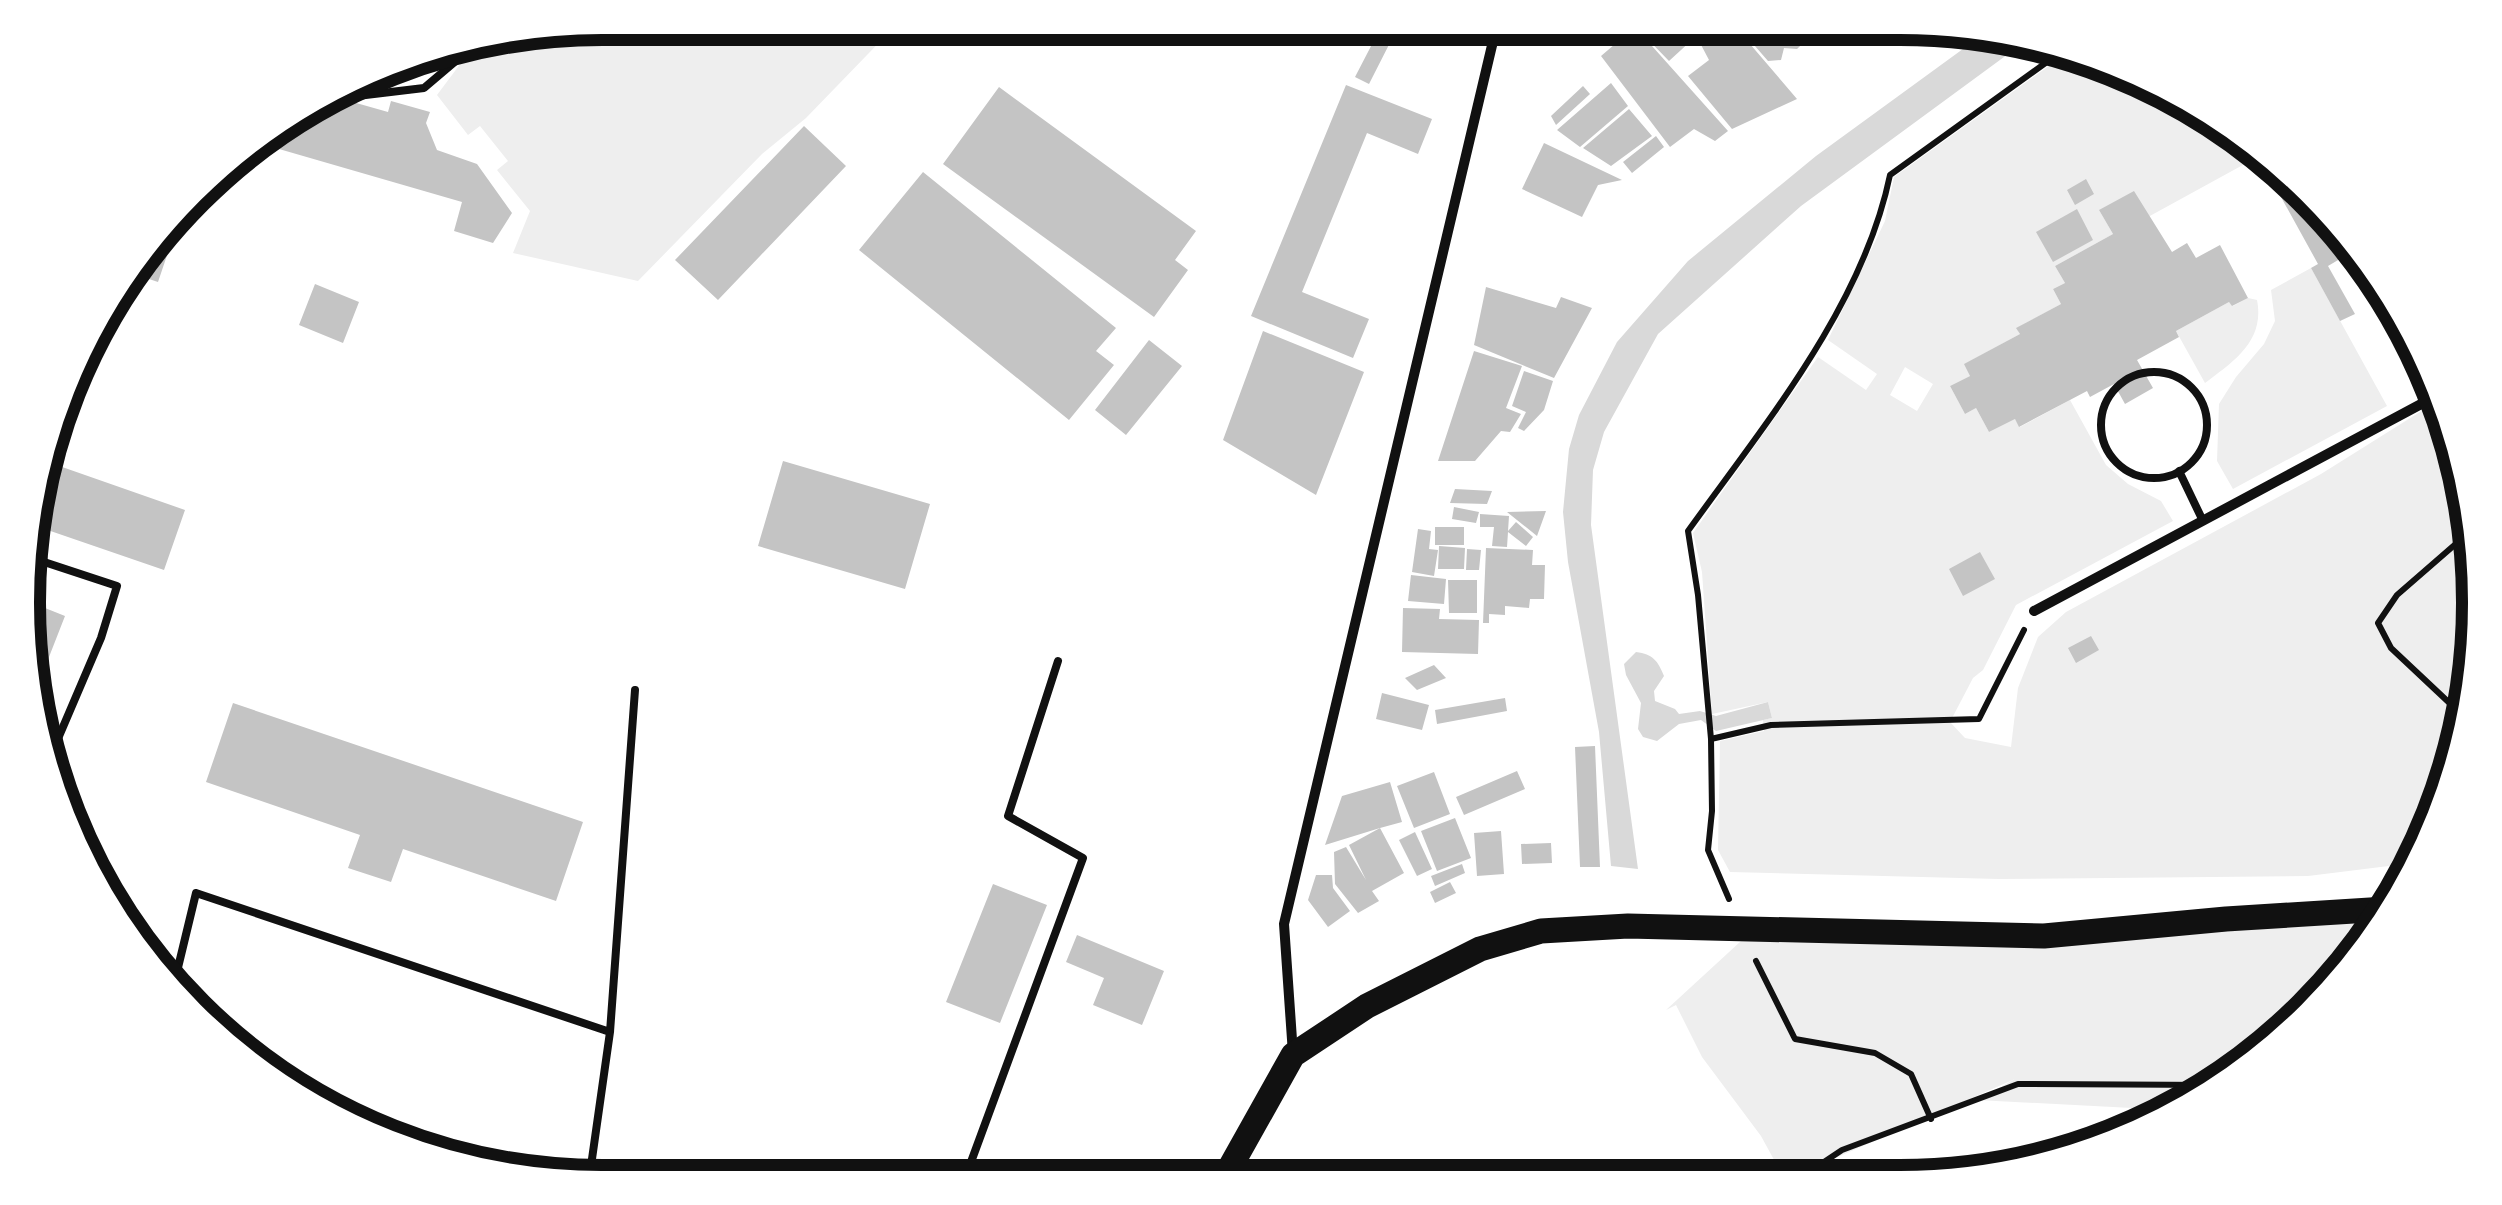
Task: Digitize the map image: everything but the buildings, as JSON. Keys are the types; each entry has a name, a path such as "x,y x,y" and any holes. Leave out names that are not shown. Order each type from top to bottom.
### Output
{"main road":[{"path":"1232,1165 1293,1054 1368,1006 1480,948 1541,931 1628,926 2044,936 2370,910"}],"street":[{"path":"1293,1054 1284,924 1494,40"},
{"path":"2034,611 2425,402"}],"lane":[{"path":"358,96 424,88 459,59"},
{"path":"2155,372 2173,376 2201,400 2207,418 2206,436 2200,453 2179,471 2153,479 2134,475 2107,451 2101,434 2101,415 2120,384 2155,372"},
{"path":"2179,471 2203,521"},
{"path":"42,561 117,586 101,638 57,740"},
{"path":"970,1165 1083,858 1008,816 1058,661"},
{"path":"591,1165 610,1032 636,690"},
{"path":"177,970 196,893 610,1032"}],"path":[{"path":"1710,779 1698,595 1688,530 1817,351 1881,217 1890,176 2049,60"},
{"path":"2452,705 2391,648 2378,623 2398,595 2458,543"},
{"path":"1710,739 1771,725 1979,719 2034,611"},
{"path":"1875,1053 1911,1074 1931,1118"},
{"path":"1820,1165 1842,1150 2018,1084 2190,1084"}],"shaded area":[{"path":"882,40 806,118 762,154 638,281 513,253 530,211 497,170 508,161 480,126 468,135 437,95 469,56 493,51 566,41"},
{"path":"1969,45 2011,52 1801,206 1658,334 1604,432 1593,470 1591,525 1638,869 1611,866 1599,732 1568,562 1563,512 1569,449 1579,415 1617,342 1688,261 1816,156"},
{"path":"2054,62 2148,98 2181,115 2249,162 2148,217 2099,210 2113,234 2055,266 2065,283 2053,289 2061,304 2017,328 2020,334 1965,364 1970,376 1950,386 1965,414 1976,408 1989,432 2015,419 2020,427 2070,400 2106,465 2128,484 2161,501 2173,521 2016,605 1983,670 1973,678 1950,722 1965,738 2011,747 2018,688 2038,637 2066,612 2321,474 2427,408 2443,457 2457,529 2461,639 2443,748 2419,818 2397,865 2308,876 1999,879 1730,872 1718,850 1720,741 1764,731 1763,720 1772,718 1768,702 1712,714 1702,572 1693,533 1818,357 1866,390 1877,374 1828,340 1885,221 1894,177","holes":["1905,367 1933,384 1917,411 1890,395"]},
{"path":"2311,268 2387,406 2233,489 2217,461 2219,404 2264,344 2275,321 2271,290"},
{"path":"2248,298 2257,300 2252,338 2236,358 2205,383 2176,331 2229,302 2233,306"},
{"path":"1636,652 1654,659 1664,676 1654,691 1655,701 1679,714 1700,711 1716,716 1768,702 1772,718 1716,731 1701,720 1679,724 1657,741 1643,737 1638,729 1641,703 1624,664"},
{"path":"2370,910 2322,973 2270,1025 2212,1070 2148,1107 1977,1100 2015,1079 1820,1165 1777,1165 1761,1136 1702,1057 1676,1005 1666,1010 1753,930 2043,936"}]}
